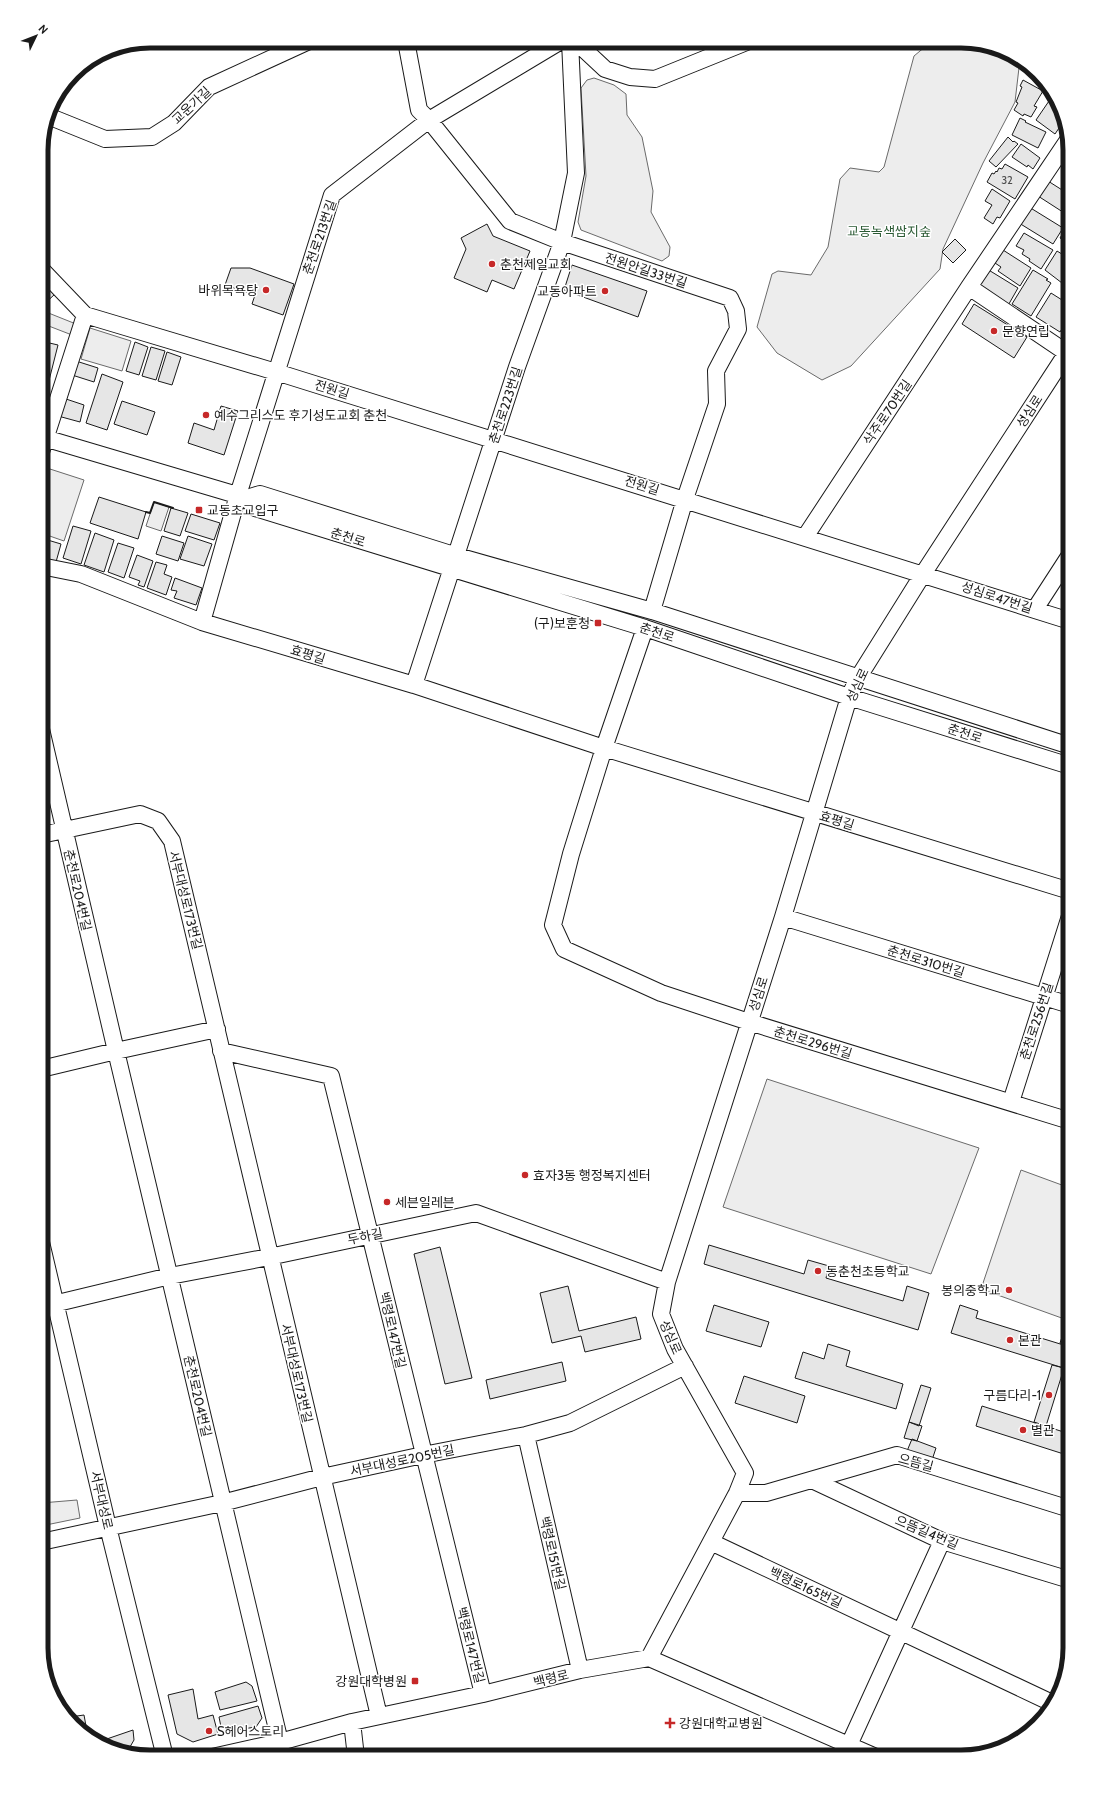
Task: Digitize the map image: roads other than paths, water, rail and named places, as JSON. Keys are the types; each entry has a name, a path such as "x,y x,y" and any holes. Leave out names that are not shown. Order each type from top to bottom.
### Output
{"street":[{"name":"교운가길","path":"53,118 105,139 152,137 174,124 209,87 295,48"},
{"path":"407,48 419,110 429,120 510,221 562,242"},
{"name":"춘천로213번길","path":"242,497 276,372 332,195 429,120 549,48"},
{"name":"춘천로223번길","path":"455,563 493,439 562,242 576,173 570,48"},
{"path":"582,48 605,69 630,77 655,79 732,48"},
{"name":"삭주로70번길","path":"806,537 969,287 1063,147"},
{"name":"전원안길33번길","path":"562,242 730,298 736,311 738,329 716,371 717,404 685,499"},
{"path":"48,276 84,315 48,427"},
{"path":"969,287 1063,348"},
{"name":"전원길","path":"84,315 276,372 923,574"},
{"name":"성심로","path":"649,1658 737,1493 745,1473 686,1366 675,1349 661,1314 667,1282 783,917 850,697 858,678 923,574 1063,361"},
{"name":"춘천로","path":"48,443 242,497 260,494 455,563 850,697 1063,764"},
{"path":"202,622 242,497"},
{"path":"652,612 685,499"},
{"path":"414,685 455,563"},
{"name":"춘천로","path":"455,563 652,612 1063,744"},
{"path":"1035,609 1063,566"},
{"name":"효평길","path":"48,567 81,574 202,622 414,685 604,748 1063,889"},
{"name":"성심로47번길","path":"923,574 1063,618"},
{"path":"604,748 645,628"},
{"name":"춘천로296번길","path":"604,748 571,854 553,925 564,949 661,992 749,1022 1063,1119"},
{"name":"춘천로204번길","path":"48,759 222,1503 280,1742"},
{"name":"서부대성로173번길","path":"48,833 140,814 158,821 172,841 218,1029 221,1050 269,1257 379,1716"},
{"name":"춘천로310번길","path":"783,917 1063,1003"},
{"name":"춘천로256번길","path":"1011,1102 1063,938"},
{"path":"48,1067 218,1029"},
{"name":"백령로147번길","path":"221,1050 331,1076 483,1694"},
{"name":"두하길","path":"49,1305 170,1276 269,1257 370,1234 476,1213 667,1282"},
{"name":"서부대성로","path":"49,1305 108,1526 163,1750"},
{"name":"서부대성로205번길","path":"48,1540 108,1526 222,1503 322,1477 526,1435 570,1423 686,1366"},
{"name":"백령로151번길","path":"526,1435 580,1670"},
{"name":"으뜸길","path":"737,1493 766,1493 897,1455 1063,1507"},
{"name":"으뜸길4번길","path":"812,1480 942,1541 1063,1578"},
{"path":"849,1745 942,1541"},
{"name":"백령로165번길","path":"711,1542 1048,1701"},
{"path":"649,1658 860,1750"},
{"name":"백령로","path":"244,1750 280,1742 352,1722 483,1694 580,1670 649,1658"},
{"path":"352,1722 355,1750"}],"place":[{"name":"춘천제일교회","path":"492,264"},
{"name":"바위목욕탕","path":"266,290"},
{"name":"교동아파트","path":"605,291"},
{"name":"문향연립","path":"994,331"},
{"name":"예수그리스도 후기성도교회 춘천","path":"206,415"},
{"name":"교동초교입구","path":"199,510"},
{"name":"(구)보훈청","path":"598,623"},
{"name":"효자3동 행정복지센터","path":"525,1175"},
{"name":"세븐일레븐","path":"387,1202"},
{"name":"동춘천초등학교","path":"818,1271"},
{"name":"봉의중학교","path":"1009,1290"},
{"name":"본관","path":"1010,1340"},
{"name":"구름다리-1","path":"1049,1395"},
{"name":"별관","path":"1023,1430"},
{"name":"강원대학병원","path":"415,1681"},
{"name":"강원대학교병원","path":"670,1723"},
{"name":"S헤어스토리","path":"209,1731"}],"park label":[{"name":"교동녹색쌈지숲","path":"889,231"}]}
